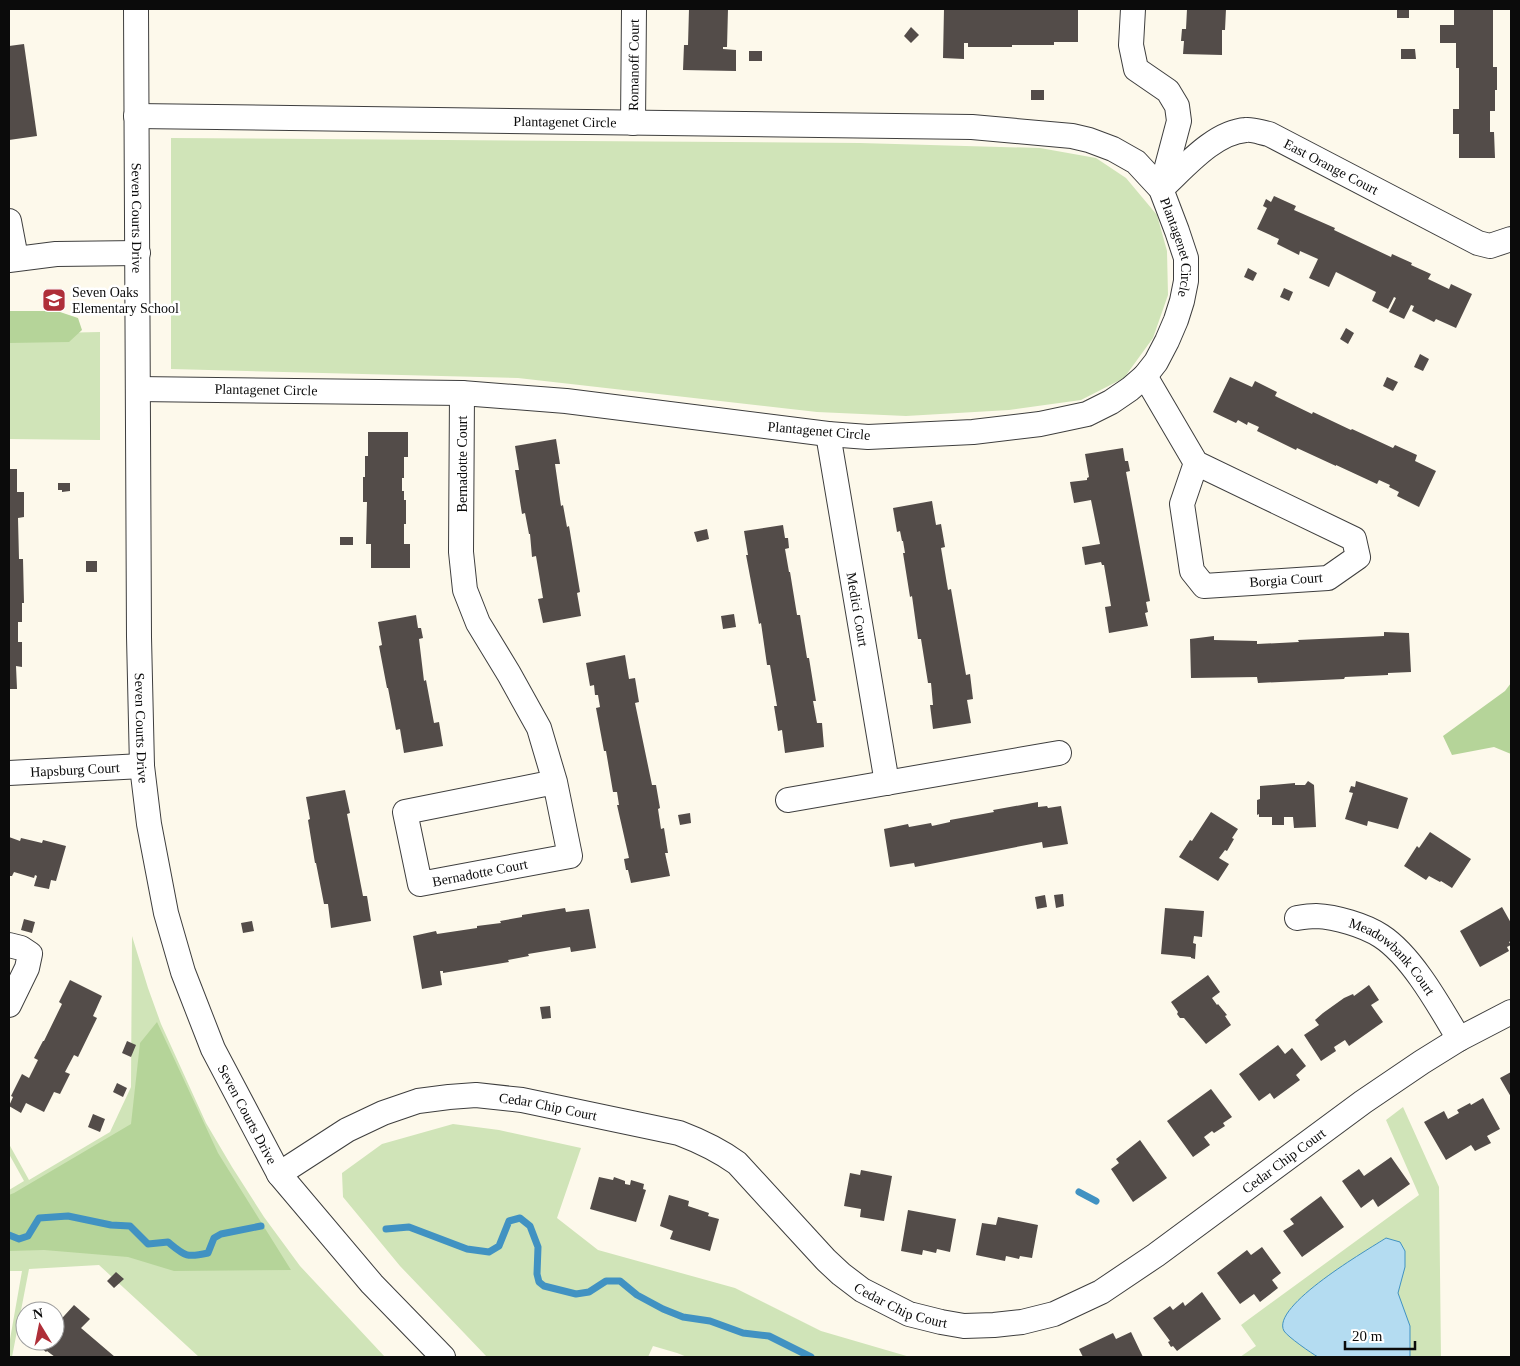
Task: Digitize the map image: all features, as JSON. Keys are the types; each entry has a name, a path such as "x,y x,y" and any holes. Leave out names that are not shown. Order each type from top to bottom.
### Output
{"street":[{"name":"Seven Courts Drive","path":"136,9 139,627 142,766 149,824 166,913 182,972 213,1049 279,1174 372,1284 443,1357"},
{"name":"Romanoff Court","path":"633,123 634,9"},
{"path":"1133,9 1131,45 1136,69 1168,91 1177,106 1179,121 1161,189"},
{"name":"Plantagenet Circle","path":"136,116 972,127 1072,136 1090,140 1136,162 1161,189 1178,230 1186,258 1186,281 1176,320 1156,362 1145,376 1130,389 1111,402 1087,414 1058,421 973,432 868,436 828,434 566,401 462,393 138,388"},
{"name":"East Orange Court","path":"1161,189 1211,143 1227,134 1247,129 1269,134 1478,243 1490,246 1511,239"},
{"path":"9,221 13,259 56,254 138,252"},
{"path":"1145,376 1196,463"},
{"name":"Bernadotte Court","path":"462,393 461,552 465,590 478,623 539,728 555,782 570,856 420,884 405,812 555,782"},
{"name":"Medici Court","path":"828,434 888,783"},
{"name":"Borgia Court","path":"1196,463 1354,539 1358,557 1328,578 1204,586 1192,572 1182,504 1196,463"},
{"path":"788,800 1060,753"},
{"name":"Hapsburg Court","path":"9,773 142,766"},
{"name":"Meadowbank Court","path":"1296,918 1314,916 1333,918 1350,922 1381,936 1409,963 1429,990 1459,1039"},
{"path":"9,945 21,948 30,954 27,968 9,1005"},
{"name":"Cedar Chip Court","path":"279,1174 347,1130 383,1113 418,1101 449,1097 476,1095 522,1100 679,1133 720,1150 737,1163 826,1260 862,1290 909,1314 964,1326 994,1326 1022,1322 1054,1314 1101,1292 1156,1255 1363,1102 1459,1039 1511,1012"}],"green space":[{"path":"171,138 860,143 1040,148 1096,158 1126,178 1157,215 1167,251 1168,295 1153,338 1124,378 1081,400 1009,410 906,416 817,412 518,378 171,369"},
{"path":"9,311 57,311 78,318 82,330 69,342 9,343"},
{"path":"100,332 100,440 9,439 9,334"},
{"path":"1511,683 1511,754 1494,747 1452,755 1443,736 1505,691"},
{"path":"132,936 161,1024 206,1123 232,1167 264,1217 300,1266 385,1357 199,1357 99,1265 29,1269 23,1301 17,1301 22,1271 9,1271 9,1190 24,1181 9,1154 9,1144 29,1180 110,1132 131,1087"},
{"path":"157,1022 218,1153 291,1270 174,1271 128,1257 44,1250 9,1251 9,1195 131,1124 140,1043"},
{"path":"1403,1107 1439,1187 1441,1357 1240,1357 1256,1346 1241,1325 1419,1195 1386,1120"},
{"path":"453,1124 499,1130 581,1148 557,1218 598,1250 735,1288 821,1331 910,1357 687,1357 653,1346 648,1357 487,1357 400,1266 343,1197 342,1173 382,1144"},
{"path":"15,1311 15,1341 12,1357 9,1357 9,1345"}],"water":[{"path":"1386,1238 1400,1242 1405,1251 1405,1267 1398,1293 1410,1326 1410,1357 1318,1357 1286,1334 1284,1331 1284,1320 1292,1307 1306,1293 1323,1279"}],"building":[{"path":"689,9 728,9 727,47 723,47 723,49 736,50 736,71 683,70 684,45 688,45"},
{"path":"944,9 1078,9 1078,42 1054,42 1054,45 1012,45 1012,47 968,47 968,43 964,43 964,59 943,58"},
{"path":"1187,9 1226,9 1225,30 1222,30 1222,55 1183,54 1184,41 1181,41 1182,29 1186,29"},
{"path":"1397,9 1409,9 1409,18 1397,18"},
{"path":"1454,9 1493,9 1493,67 1497,67 1497,90 1495,90 1495,111 1490,111 1490,132 1494,132 1495,158 1459,158 1459,134 1453,134 1453,109 1459,109 1459,68 1456,68 1456,43 1440,43 1440,25 1454,25"},
{"path":"911,27 919,35 911,43 904,36"},
{"path":"24,44 37,136 9,140 9,46"},
{"path":"1401,49 1415,49 1416,59 1401,59"},
{"path":"749,51 762,51 762,61 749,61"},
{"path":"1031,90 1044,90 1044,100 1031,100"},
{"path":"1274,196 1296,206 1294,210 1335,228 1334,230 1391,257 1392,254 1412,263 1411,265 1431,274 1428,279 1449,289 1451,284 1472,294 1456,328 1436,319 1434,322 1412,311 1414,306 1411,305 1404,319 1389,312 1396,298 1394,297 1388,309 1372,301 1376,292 1336,272 1329,287 1309,278 1318,259 1300,251 1299,255 1277,244 1279,239 1257,229 1267,208 1263,206 1266,199 1271,202"},
{"path":"1248,268 1257,273 1253,281 1244,277"},
{"path":"1284,288 1293,292 1289,301 1280,297"},
{"path":"1346,328 1354,333 1348,344 1340,339"},
{"path":"1420,354 1429,359 1423,371 1414,367"},
{"path":"1230,377 1252,387 1255,381 1277,392 1275,396 1312,414 1313,412 1393,448 1395,445 1417,455 1415,461 1436,471 1419,507 1397,496 1399,492 1389,487 1390,485 1379,480 1377,484 1297,448 1296,450 1257,431 1259,427 1248,422 1247,425 1238,420 1236,423 1213,412"},
{"path":"1387,377 1398,382 1393,391 1383,386"},
{"path":"368,432 408,432 408,457 404,457 402,491 404,491 404,500 406,500 404,544 410,544 410,568 371,568 371,544 366,544 367,502 363,502 363,477 365,477 365,456 368,456"},
{"path":"556,439 560,464 555,464 561,506 563,505 567,527 569,526 580,592 577,593 581,616 543,623 538,599 543,598 536,556 532,557 530,534 525,513 522,514 515,470 519,470 515,446"},
{"path":"1123,448 1125,461 1128,461 1130,471 1126,472 1150,601 1146,602 1148,612 1145,613 1148,626 1109,633 1105,607 1111,606 1104,565 1101,562 1085,565 1082,547 1100,544 1091,500 1074,503 1070,482 1087,480 1089,477 1085,454"},
{"path":"9,469 17,469 17,492 24,492 24,517 18,518 19,559 23,559 24,603 22,603 22,622 18,622 18,642 22,642 22,667 16,666 17,689 9,689"},
{"path":"58,483 70,483 70,491 62,492 62,490 58,490"},
{"path":"932,501 936,525 941,524 945,547 941,548 948,590 951,589 966,675 970,674 973,699 967,700 971,723 933,729 930,705 933,705 931,683 928,683 921,639 918,639 903,553 905,553 903,541 900,531 897,532 893,508"},
{"path":"783,525 785,538 788,538 789,548 785,549 789,572 797,615 800,615 807,658 809,658 816,701 813,701 817,723 822,723 824,747 785,753 782,730 778,731 774,706 777,706 770,665 767,665 761,623 759,624 746,555 748,555 744,531"},
{"path":"707,529 709,539 697,542 694,532"},
{"path":"340,537 353,537 353,545 340,545"},
{"path":"86,561 97,561 97,572 86,572"},
{"path":"734,614 736,627 723,629 721,616"},
{"path":"416,615 418,628 421,628 423,638 419,639 424,681 426,680 434,723 439,722 443,746 404,753 400,729 396,730 387,688 379,646 382,645 378,622"},
{"path":"1384,632 1409,633 1411,672 1345,677 1344,679 1258,683 1257,677 1191,678 1190,639 1214,636 1214,640 1257,641 1257,644 1384,636"},
{"path":"625,655 629,679 635,678 639,702 635,703 652,785 656,785 661,829 664,828 668,853 665,853 670,876 631,883 624,859 629,858 617,805 619,805 617,792 613,792 596,708 600,707 598,695 595,695 594,685 590,686 586,663"},
{"path":"1308,781 1314,785 1316,827 1294,828 1293,817 1284,817 1284,825 1272,825 1272,817 1259,817 1259,814 1257,815 1257,800 1260,799 1260,786 1295,783 1295,785 1305,785"},
{"path":"1356,781 1408,798 1398,829 1368,821 1367,826 1345,819 1353,793 1349,792 1351,786 1355,787"},
{"path":"345,790 350,813 347,814 363,896 367,896 371,921 331,928 328,904 324,904 315,863 306,797"},
{"path":"1038,802 1038,807 1061,806 1068,844 1043,848 1042,842 915,867 914,863 890,867 884,829 908,824 909,827 931,823 932,826 950,822 950,820 994,812 993,810"},
{"path":"1211,812 1238,829 1227,851 1225,850 1219,858 1229,864 1218,881 1179,857"},
{"path":"690,813 691,823 680,825 678,815"},
{"path":"1430,832 1471,859 1452,888 1429,876 1426,880 1404,866 1417,846 1419,848"},
{"path":"9,837 20,841 21,838 42,843 43,840 66,846 56,881 51,880 49,889 34,886 37,876 35,875 34,878 14,872 12,876 9,876"},
{"path":"1063,894 1064,906 1056,908 1054,895"},
{"path":"1045,895 1047,907 1037,909 1035,897"},
{"path":"1502,907 1511,923 1511,941 1509,942 1511,945 1507,947 1509,951 1480,967 1460,931"},
{"path":"565,908 566,912 589,909 596,948 571,952 570,947 528,954 529,956 508,960 509,962 443,973 443,971 440,971 442,985 422,989 413,936 436,931 437,934 477,928 477,926 501,923 500,921 522,917 522,915"},
{"path":"1165,908 1204,911 1202,937 1194,936 1193,943 1196,944 1195,959 1161,954"},
{"path":"24,919 35,922 32,933 21,930"},
{"path":"252,921 254,931 243,933 241,923"},
{"path":"1208,975 1220,992 1212,998 1227,1015 1225,1016 1231,1025 1206,1044 1184,1018 1180,1018 1171,1002"},
{"path":"70,980 102,996 93,1016 97,1018 78,1057 74,1055 65,1072 70,1074 60,1094 54,1092 44,1112 26,1103 21,1113 9,1106 13,1097 11,1096 22,1074 29,1078 38,1060 34,1058 62,1004 59,1002"},
{"path":"1369,985 1379,1000 1371,1005 1383,1022 1349,1046 1345,1040 1334,1047 1336,1051 1321,1061 1304,1035 1319,1025 1315,1020 1323,1013 1344,998 1353,994 1354,996"},
{"path":"550,1006 551,1018 542,1019 540,1007"},
{"path":"127,1041 136,1045 131,1057 122,1053"},
{"path":"1278,1045 1285,1054 1292,1048 1306,1066 1296,1075 1300,1080 1274,1099 1270,1093 1259,1101 1239,1074"},
{"path":"1511,1072 1511,1097 1500,1078"},
{"path":"117,1083 127,1088 123,1097 113,1092"},
{"path":"1211,1089 1232,1117 1223,1123 1225,1126 1214,1133 1212,1131 1204,1137 1210,1145 1193,1157 1167,1121"},
{"path":"1483,1098 1500,1129 1487,1136 1491,1143 1475,1151 1471,1145 1446,1160 1424,1122 1444,1111 1448,1119 1459,1113 1457,1110"},
{"path":"93,1114 105,1119 100,1132 88,1127"},
{"path":"1140,1140 1167,1178 1133,1202 1111,1169 1119,1163 1116,1159"},
{"path":"1391,1157 1410,1184 1378,1207 1373,1199 1361,1208 1342,1181 1359,1169 1364,1176"},
{"path":"861,1170 892,1176 884,1221 860,1217 861,1209 844,1206 850,1173 860,1175"},
{"path":"599,1177 613,1180 614,1177 630,1185 631,1180 644,1184 643,1189 646,1190 636,1222 590,1209"},
{"path":"669,1195 689,1201 688,1206 709,1213 708,1216 719,1219 710,1251 670,1239 673,1231 660,1226"},
{"path":"1321,1196 1344,1227 1302,1257 1283,1231 1294,1224 1290,1219"},
{"path":"908,1210 956,1219 950,1252 937,1249 936,1253 923,1250 922,1255 901,1251"},
{"path":"998,1217 1038,1225 1032,1258 1020,1256 1019,1259 1006,1256 1005,1261 976,1255 982,1223 996,1225"},
{"path":"1262,1247 1281,1273 1272,1280 1278,1288 1260,1302 1254,1294 1240,1304 1217,1273 1247,1250 1251,1255"},
{"path":"116,1272 124,1279 114,1288 107,1281"},
{"path":"1202,1292 1221,1319 1177,1351 1173,1346 1171,1347 1168,1342 1170,1341 1153,1318 1170,1306 1173,1310 1183,1302 1185,1306"},
{"path":"74,1305 90,1319 81,1328 115,1357 55,1357 47,1351 65,1351 65,1315"},
{"path":"1131,1332 1143,1357 1083,1357 1079,1349 1113,1333 1116,1339"}],"waterway":[{"path":"1079,1192 1096,1201"},
{"path":"9,1235 19,1239 28,1236 39,1218 68,1216 111,1225 130,1226 148,1244 168,1242 186,1255 195,1255 208,1253 214,1238 221,1234 261,1226"},
{"path":"386,1229 409,1227 467,1249 489,1252 499,1246 509,1221 520,1218 530,1226 538,1247 537,1274 539,1282 544,1286 576,1294 589,1292 606,1281 620,1281 637,1295 683,1317 710,1321 743,1333 769,1336 811,1357"}],"place":[{"name":"Seven Oaks Elementary School","path":"54,300"}]}
